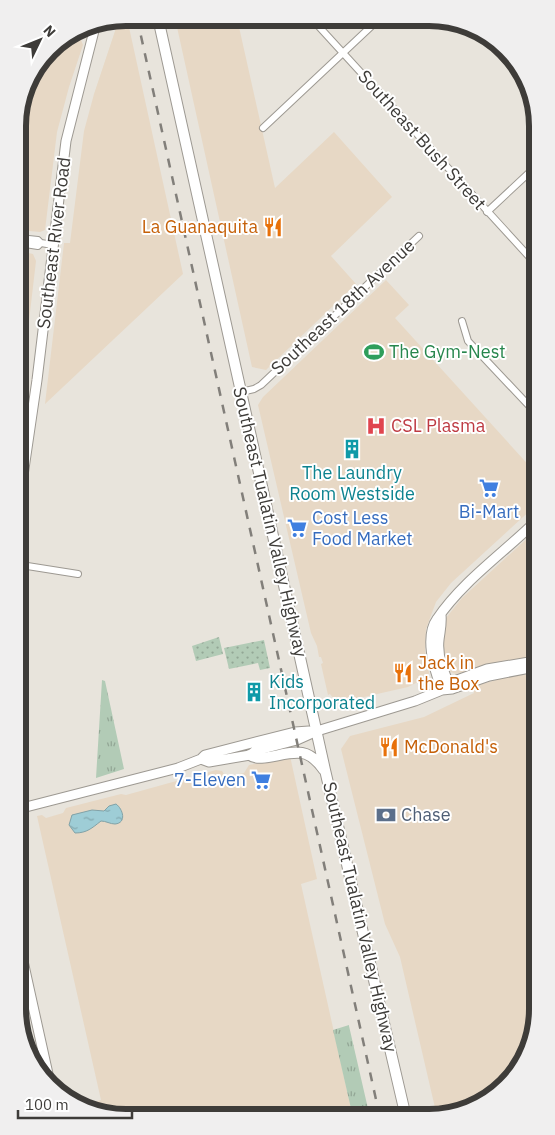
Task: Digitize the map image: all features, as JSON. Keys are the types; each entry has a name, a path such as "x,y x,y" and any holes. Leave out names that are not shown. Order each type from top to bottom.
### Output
{"main road":[{"name":"Southeast Tualatin Valley Highway","path":"160,26 325,770 404,1109"},
{"name":"Southeast River Road","path":"26,457 46,314 66,141 93,33"},
{"path":"448,688 434,665 432,650 436,619 441,616 456,595 529,528"},
{"path":"201,759 209,762 250,755 255,751 297,740 317,730 415,701 448,688 487,669 529,661"},
{"path":"448,688 489,676 529,669"},
{"path":"26,807 178,768 201,759 206,755 295,732 317,730"},
{"path":"250,755 257,758 299,752 313,758 325,770"},
{"path":"26,975 47,1069"}],"street":[{"name":"Southeast Bush Street","path":"318,26 529,257"},
{"path":"263,128 372,26"},
{"path":"487,212 529,173"},
{"name":"Southeast 18th Avenue","path":"241,392 261,385 419,236"},
{"path":"26,239 53,245"},
{"path":"26,244 38,246 41,243"},
{"path":"462,321 468,341 529,406"},
{"path":"26,431 30,431"},
{"path":"26,567 78,574"}],"shaded area":[{"path":"129,26 183,274 45,404 64,243 70,243 84,131 116,27"},
{"path":"177,26 239,26 275,188 334,132 392,197 331,256 356,284 266,370 252,367"},
{"path":"78,39 81,40 83,45 57,132 45,230 40,232 26,231 26,120 28,107 43,71 48,65 65,65 65,47"},
{"path":"26,252 33,254 36,261 26,346"},
{"path":"386,280 409,305 395,318 529,465 529,512 451,583 436,602 426,629 425,651 429,673 426,678 408,687 342,702 334,699 330,694 328,695 321,664 323,663 311,633 258,405 263,397"},
{"path":"529,537 529,658 502,661 456,674 448,671 444,664 442,633 446,618 462,598"},
{"path":"529,675 529,1015 521,1047 504,1075 495,1084 484,1092 461,1103 435,1108 400,957 385,924 341,749 350,736 424,717 474,693 472,687 506,677"},
{"path":"290,756 317,879 301,884 351,1109 127,1109 92,1102 101,1100 37,816 42,815 46,818 63,813 66,808 121,794 126,795 216,770 222,771 226,777 244,773 249,765"}],"green space":[{"path":"219,637 223,654 196,661 192,646"},
{"path":"264,640 270,668 260,670 258,663 229,669 224,648"},
{"path":"102,680 105,681 124,769 96,778"},
{"path":"349,1025 368,1109 351,1109 333,1030"}],"water":[{"path":"116,804 123,816 119,823 113,824 101,821 92,828 79,833 75,833 69,825 72,815 92,810 104,811 109,806"}],"railway":[{"path":"139,26 378,1109"}],"place":[{"name":"La Guanaquita","path":"273,227"},
{"name":"The Gym-Nest","path":"374,352"},
{"name":"CSL Plasma","path":"376,426"},
{"name":"The Laundry Room Westside","path":"352,449"},
{"name":"Bi-Mart","path":"489,488"},
{"name":"Cost Less Food Market","path":"297,528"},
{"name":"Jack in the Box","path":"403,673"},
{"name":"Kids Incorporated","path":"254,692"},
{"name":"McDonald's","path":"389,747"},
{"name":"7-Eleven","path":"261,780"},
{"name":"Chase","path":"386,815"}]}
